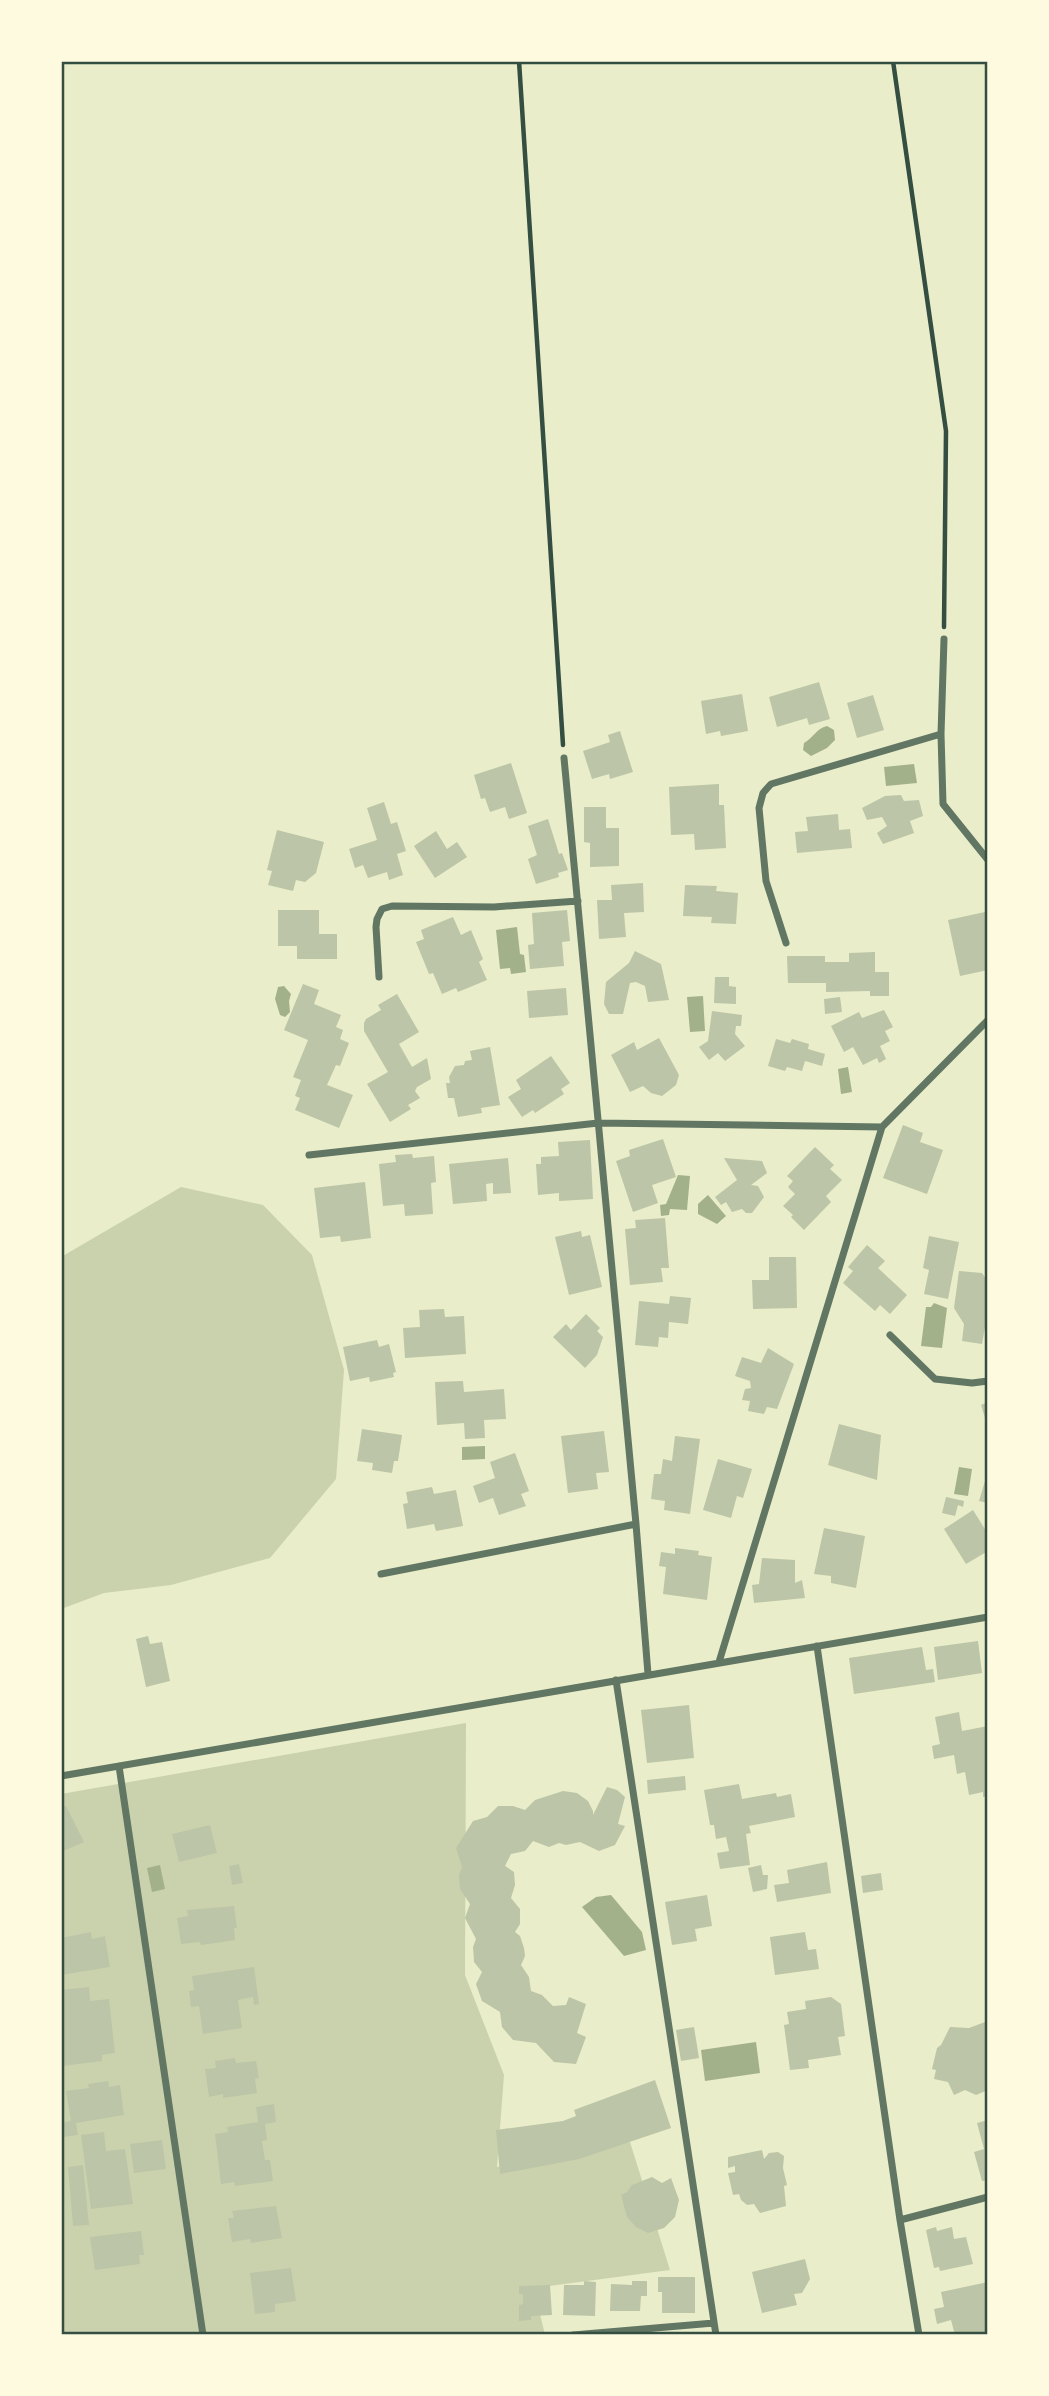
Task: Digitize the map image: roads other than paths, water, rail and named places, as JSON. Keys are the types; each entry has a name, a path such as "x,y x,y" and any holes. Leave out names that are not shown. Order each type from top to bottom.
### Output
{"street":[{"path":"944,639 941,734 944,808 988,860"},
{"path":"786,943 766,881 759,808 762,793 771,784 941,734"},
{"path":"564,758 648,1674"},
{"path":"379,977 376,927 383,909 392,906 494,907 578,901"},
{"path":"719,1662 882,1127 988,1020"},
{"path":"309,1155 598,1123 882,1127"},
{"path":"890,1335 935,1379 972,1383 988,1381"},
{"path":"381,1574 636,1524"},
{"path":"61,1776 988,1617"},
{"path":"817,1646 919,2335"},
{"path":"616,1680 716,2335"},
{"path":"119,1766 203,2335"},
{"path":"900,2220 988,2197"},
{"path":"573,2335 714,2323"}]}
